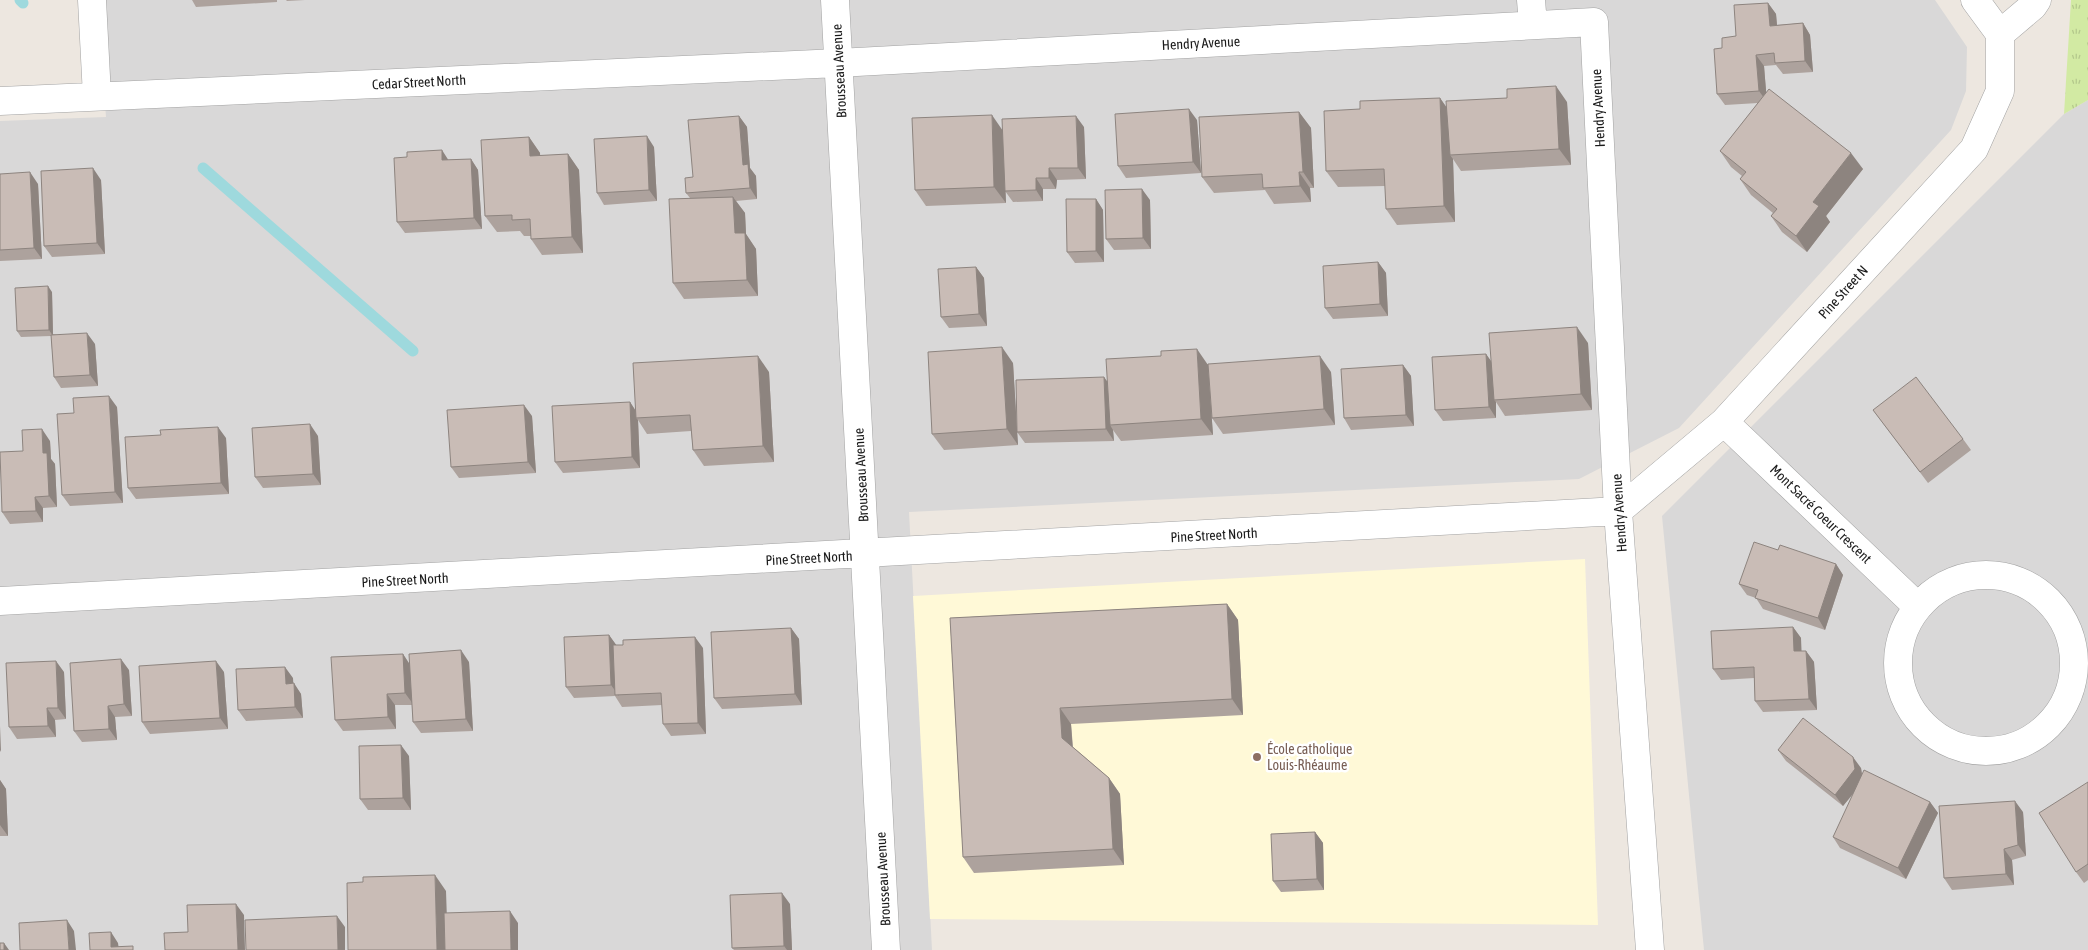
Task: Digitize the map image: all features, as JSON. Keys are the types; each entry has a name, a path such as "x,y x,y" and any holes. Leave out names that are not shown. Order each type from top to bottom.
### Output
{"street":[{"path":"92,0 97,96"},
{"name":"Brousseau Avenue","path":"835,0 886,950"},
{"path":"1975,0 2000,34 2033,6 2037,0"},
{"name":"Hendry Avenue","path":"838,64 1532,12 1594,22 1618,511 1650,950"},
{"name":"Pine Street N","path":"1618,511 1724,422 1974,149 2000,91 2000,34"},
{"name":"Cedar Street North","path":"0,100 838,64"},
{"name":"Mont Sacré Coeur Crescent","path":"1724,422 1918,607"},
{"name":"Pine Street North","path":"0,602 865,555 1618,511"},
{"path":"1998,575 2026,584 2050,602 2067,627 2074,656 2072,686 2059,713 2040,734 2014,747 1986,752 1958,747 1933,734 1913,713 1901,688 1898,660 1903,632 1918,607 1940,587 1968,576 1998,575"}],"shaded area":[{"path":"97,0 1935,0 1967,47 1966,91 1951,130 1679,428 1579,479 909,512 932,950 0,950 0,121 106,117"},
{"path":"2088,100 2088,950 1704,950 1662,516 2064,114"},
{"name":"École catholique Louis-Rhéaume","path":"1585,559 1598,925 930,919 913,596"}],"green space":[{"path":"2071,0 2088,0 2088,100 2064,114"}],"building":[{"path":"1768,3 1770,26 1803,23 1805,61 1775,63 1774,53 1756,55 1759,91 1717,94 1714,49 1722,48 1722,38 1736,36 1734,5"},
{"path":"1556,86 1559,149 1450,155 1446,101 1507,98 1507,89"},
{"path":"1769,89 1851,153 1813,202 1819,206 1796,236 1771,216 1777,209 1740,179 1746,172 1720,151"},
{"path":"1440,98 1444,206 1386,209 1384,169 1326,171 1324,111 1360,109 1360,101"},
{"path":"1189,109 1193,162 1118,166 1115,114"},
{"path":"1299,112 1303,172 1299,172 1300,186 1263,188 1262,174 1202,177 1199,117"},
{"path":"992,115 994,187 915,190 912,118"},
{"path":"739,116 743,165 748,164 750,188 686,193 685,178 693,177 688,120"},
{"path":"1076,116 1078,168 1049,168 1049,178 1036,178 1036,190 1005,191 1002,119"},
{"path":"647,136 649,190 597,193 594,139"},
{"path":"529,137 530,156 568,154 572,237 531,239 530,219 512,220 512,215 485,216 481,140"},
{"path":"442,150 442,160 471,159 474,218 397,222 394,158 407,157 407,152"},
{"path":"93,168 97,243 44,246 41,171"},
{"path":"30,172 34,248 0,250 0,174"},
{"path":"1142,189 1143,238 1106,239 1105,190"},
{"path":"733,197 735,233 745,233 747,280 673,283 669,199"},
{"path":"1066,199 1096,199 1096,251 1067,252"},
{"path":"1378,262 1380,304 1325,308 1323,266"},
{"path":"976,267 979,314 941,317 938,269"},
{"path":"48,286 49,330 17,331 15,288"},
{"path":"1577,327 1581,394 1494,400 1489,333"},
{"path":"87,333 90,375 54,377 51,335"},
{"path":"1002,347 1007,429 932,434 928,352"},
{"path":"1197,349 1201,419 1110,425 1106,359 1161,356 1161,351"},
{"path":"1486,354 1489,407 1435,410 1432,357"},
{"path":"758,356 763,446 693,450 690,415 636,418 633,363"},
{"path":"1320,356 1324,409 1212,418 1208,364"},
{"path":"1403,365 1406,415 1344,418 1341,369"},
{"path":"1104,377 1106,429 1017,432 1016,380"},
{"path":"1916,377 1963,439 1920,472 1873,410"},
{"path":"109,396 115,492 62,495 57,414 74,413 73,398"},
{"path":"630,402 632,457 555,462 552,406"},
{"path":"524,405 528,462 451,467 447,410"},
{"path":"310,424 313,474 255,477 252,428"},
{"path":"218,427 221,483 128,488 125,437 161,435 160,430"},
{"path":"42,429 43,453 47,453 49,496 35,497 36,511 2,512 0,452 23,451 22,430"},
{"path":"1754,542 1778,550 1780,545 1836,564 1818,618 1755,598 1758,590 1739,584"},
{"path":"1227,604 1232,699 1060,708 1062,738 1109,778 1113,849 963,857 950,618"},
{"path":"1793,627 1794,651 1806,651 1809,699 1755,701 1754,667 1713,669 1711,631"},
{"path":"791,628 795,694 714,698 711,632"},
{"path":"609,635 611,685 566,687 564,637"},
{"path":"695,637 698,723 663,724 661,693 615,695 613,645 623,645 623,640"},
{"path":"461,650 466,719 413,722 409,654"},
{"path":"403,654 405,693 387,694 388,717 335,720 331,657"},
{"path":"121,659 124,704 108,706 109,729 74,731 70,663"},
{"path":"56,661 58,708 47,708 48,726 9,727 6,663"},
{"path":"216,661 220,718 142,722 139,666"},
{"path":"285,667 286,684 294,683 295,707 238,710 236,669"},
{"path":"1803,718 1853,757 1855,769 1835,795 1778,750"},
{"path":"401,745 403,798 360,799 359,746"},
{"path":"1864,770 1930,802 1898,868 1833,837"},
{"path":"2088,782 2088,864 2076,872 2039,813"},
{"path":"2015,801 2018,845 2004,849 2006,874 1944,878 1939,806"},
{"path":"1315,832 1317,879 1273,881 1271,834"},
{"path":"435,875 437,950 348,950 347,883 363,882 363,877"},
{"path":"782,893 784,946 732,948 730,895"},
{"path":"236,904 238,950 165,950 164,933 188,932 187,905"},
{"path":"510,911 511,950 445,950 444,913"},
{"path":"337,916 338,950 246,950 245,920"},
{"path":"67,920 69,950 20,950 19,923"},
{"path":"111,932 111,947 133,946 133,950 90,950 89,933"},
{"path":"0,943 4,943 4,950 0,950"}],"waterway":[{"path":"20,0 23,3"},
{"path":"203,168 413,351"}],"place":[{"name":"École catholique Louis-Rhéaume","path":"1257,757"}]}
